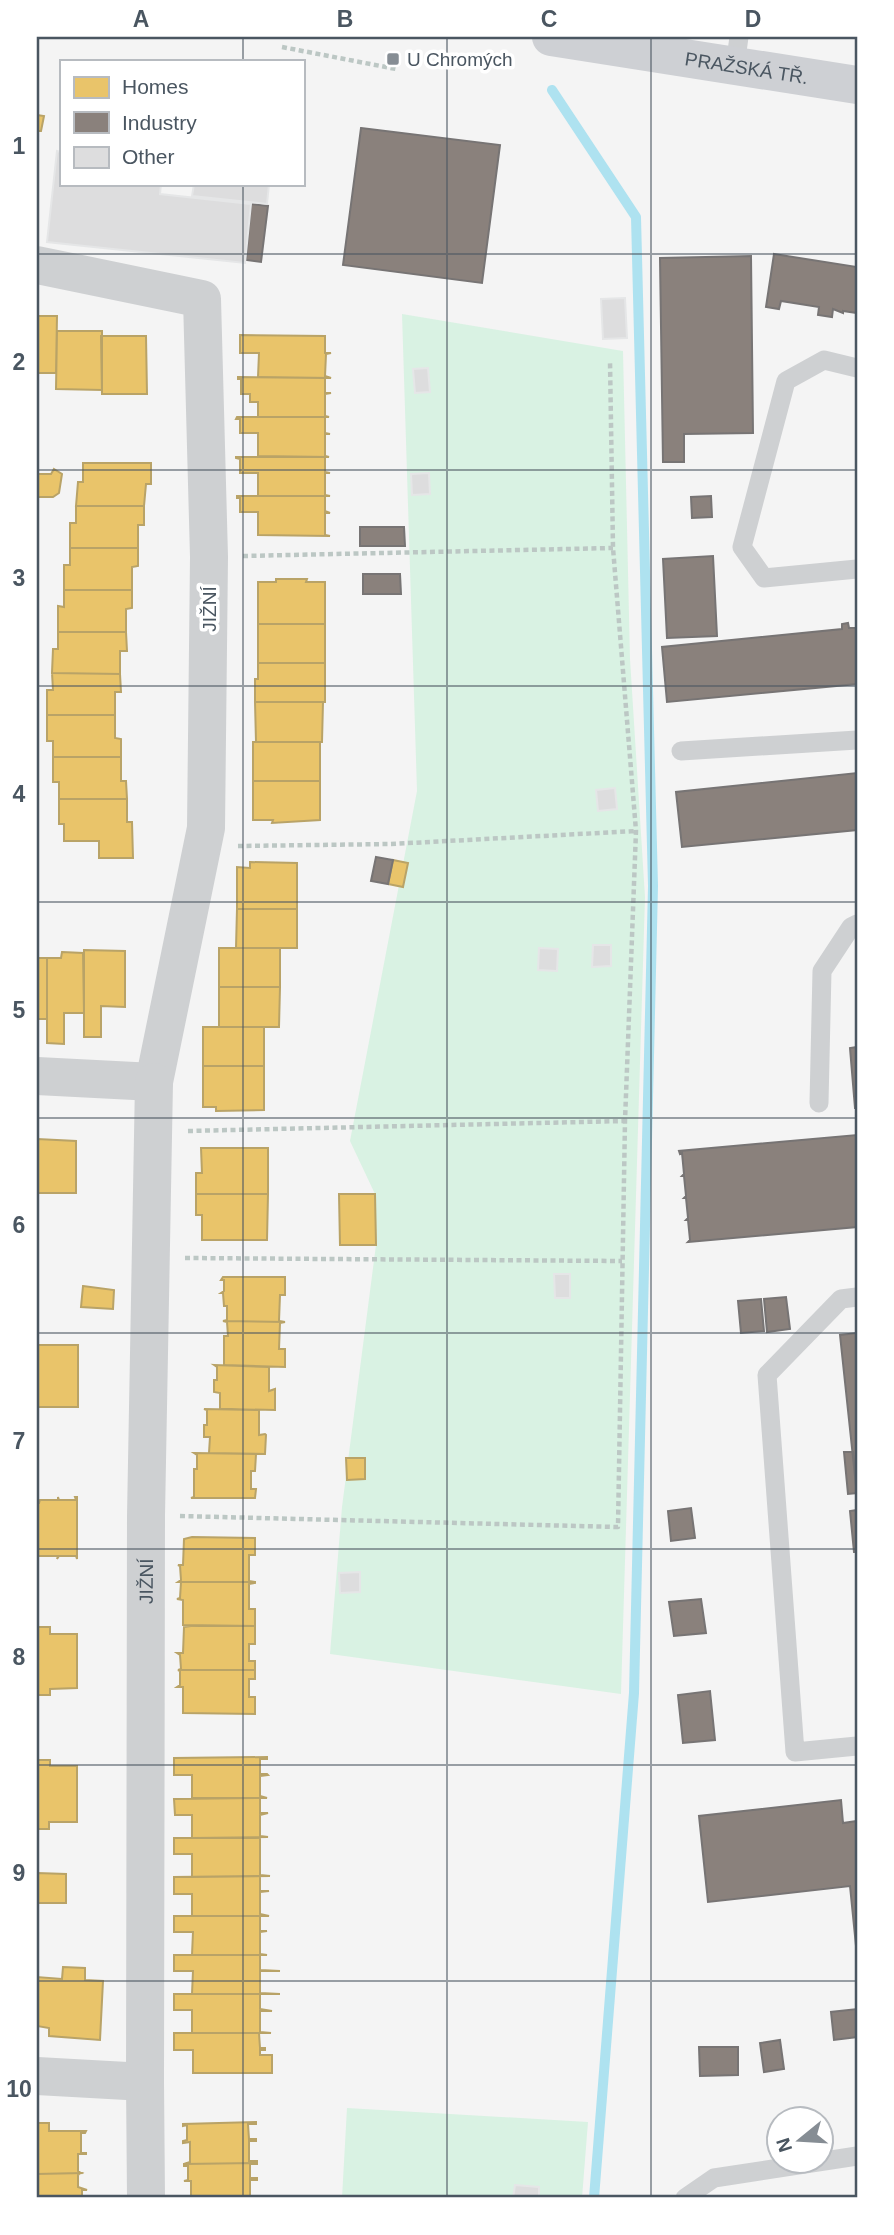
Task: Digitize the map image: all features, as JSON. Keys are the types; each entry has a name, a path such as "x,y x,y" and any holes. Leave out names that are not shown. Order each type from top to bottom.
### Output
{"main road":[{"name":"PRAŽSKÁ TŘ.","path":"551,37 737,51 857,85"}],"street":[{"name":"JIŽNÍ","path":"37,265 202,299 209,557 206,828 154,1082 146,1516 146,2198"},
{"path":"37,1076 154,1082"},
{"path":"37,2076 145,2082"}],"lane":[{"path":"857,368 824,360 786,381 742,547 764,578 857,569"},
{"path":"681,751 857,740"},
{"path":"819,1104 822,971 851,927 857,924"},
{"path":"857,1297 841,1298 767,1375 795,1752 857,1746"},
{"path":"685,2198 714,2178 857,2156"}],"path":[{"path":"282,47 396,69"},
{"path":"146,1516 618,1527 625,1121 636,831 613,548 610,361"},
{"path":"209,557 613,548"},
{"path":"202,846 391,844 636,831"},
{"path":"153,1132 625,1121"},
{"path":"151,1258 622,1261"}],"green space":[{"path":"402,314 623,351 630,659 645,897 621,1694 330,1654 342,1507 376,1245 375,1194 350,1141 417,791"},
{"path":"347,2108 588,2122 582,2198 342,2198"}],"building: Homes":[{"path":"37,115 44,116 41,131 37,131"},
{"path":"37,316 57,316 56,373 37,373"},
{"path":"57,331 102,331 102,390 56,389"},
{"path":"240,335 325,336 325,353 331,353 326,354 325,376 331,378 258,377 259,353 240,353"},
{"path":"101,336 146,336 147,394 102,394"},
{"path":"238,377 325,378 325,393 331,393 325,394 325,416 329,417 258,417 258,402 250,402 250,394 241,394 241,379"},
{"path":"325,417 325,433 330,434 325,434 325,456 329,457 258,456 258,433 240,433 240,419 236,419"},
{"path":"236,457 325,457 325,472 330,473 325,473 325,495 330,496 258,496 258,473 240,473 240,459"},
{"path":"83,463 151,463 151,484 146,484 144,506 76,506 78,482 83,482"},
{"path":"54,469 62,474 59,493 53,497 37,497 37,474 51,474"},
{"path":"237,496 325,496 325,511 330,513 325,513 325,535 330,536 258,535 258,512 240,512 240,498"},
{"path":"76,506 144,506 144,525 138,525 138,548 70,548 70,523 76,523"},
{"path":"70,548 138,548 138,566 132,567 132,590 64,590 64,565 70,565"},
{"path":"276,579 325,582 325,624 258,624 258,582 276,582"},
{"path":"64,590 132,590 132,608 126,609 126,632 58,632 58,606 64,607"},
{"path":"258,624 325,624 325,663 258,663"},
{"path":"58,632 126,632 127,651 120,651 120,674 52,673 53,649 58,649"},
{"path":"258,663 325,663 325,702 255,702"},
{"path":"52,673 120,674 121,692 115,692 115,715 47,715 47,690 53,690"},
{"path":"255,702 323,702 322,742 256,742"},
{"path":"47,715 115,715 115,738 121,739 121,757 53,757 53,741 47,741"},
{"path":"253,742 320,742 320,781 253,781"},
{"path":"53,757 121,757 121,781 126,781 127,799 59,799 59,782 53,782"},
{"path":"253,781 320,781 320,820 272,823 273,820 253,820"},
{"path":"59,799 127,799 127,822 132,822 133,858 99,858 99,841 64,841 64,824 59,824"},
{"path":"393,860 408,863 403,887 388,884"},
{"path":"250,862 297,863 297,909 237,909 237,867 250,868"},
{"path":"237,909 297,909 297,948 236,948"},
{"path":"219,948 280,948 280,987 219,987"},
{"path":"84,950 125,951 125,1007 101,1006 101,1037 84,1037"},
{"path":"62,952 83,953 84,1013 64,1013 64,1044 47,1043 47,958 61,958"},
{"path":"37,958 47,958 47,1019 37,1019"},
{"path":"219,987 280,987 279,1027 219,1027"},
{"path":"203,1027 264,1027 264,1066 203,1066"},
{"path":"203,1066 264,1066 264,1110 216,1111 216,1107 203,1107"},
{"path":"37,1139 76,1141 76,1193 37,1193"},
{"path":"201,1148 268,1148 268,1194 196,1194 196,1173 202,1173"},
{"path":"196,1194 268,1194 267,1240 202,1240 202,1215 196,1215"},
{"path":"339,1194 375,1194 376,1245 340,1245"},
{"path":"223,1277 285,1277 285,1295 280,1295 279,1321 285,1322 223,1321 227,1320 227,1306 224,1306 221,1293 224,1291 224,1280 221,1280"},
{"path":"83,1286 114,1290 113,1309 81,1307"},
{"path":"223,1321 285,1322 280,1323 279,1349 285,1349 285,1367 224,1365 224,1336 228,1336 227,1322"},
{"path":"37,1345 78,1345 78,1407 37,1407"},
{"path":"214,1365 269,1367 269,1391 275,1389 275,1410 220,1409 220,1393 214,1392 217,1367"},
{"path":"204,1409 259,1410 259,1435 266,1435 265,1454 209,1453 210,1437 204,1437 207,1410"},
{"path":"194,1453 256,1454 255,1471 251,1471 251,1489 256,1489 255,1498 191,1498 194,1497 194,1469 197,1469 197,1455"},
{"path":"346,1458 365,1458 365,1479 347,1480"},
{"path":"58,1497 59,1500 76,1500 77,1497 77,1559 76,1556 59,1556 57,1559 58,1556 37,1556 37,1503 40,1500 58,1500"},
{"path":"255,1538 255,1555 249,1555 249,1581 255,1582 178,1582 181,1580 178,1565 183,1565 184,1539"},
{"path":"181,1582 255,1582 249,1584 249,1609 255,1609 255,1626 183,1625 183,1600 177,1599 180,1598"},
{"path":"255,1626 255,1644 249,1644 249,1661 255,1661 255,1670 178,1670 181,1669 180,1655 177,1653 183,1653 184,1627"},
{"path":"37,1627 50,1627 50,1634 77,1634 77,1688 50,1689 50,1695 37,1695"},
{"path":"178,1670 255,1670 255,1679 249,1679 249,1697 255,1697 255,1714 183,1713 183,1687 177,1687 180,1685"},
{"path":"267,1757 260,1759 260,1774 268,1775 260,1776 260,1796 267,1798 192,1798 192,1775 174,1775 174,1758"},
{"path":"37,1760 50,1760 50,1766 77,1766 77,1822 49,1822 49,1829 37,1829"},
{"path":"260,1798 260,1813 268,1813 260,1815 260,1836 268,1837 192,1838 192,1815 175,1815 174,1799"},
{"path":"174,1838 260,1838 260,1875 270,1876 192,1877 192,1854 174,1854"},
{"path":"37,1873 66,1874 66,1903 37,1903"},
{"path":"260,1876 260,1891 269,1891 260,1892 260,1914 269,1916 192,1916 192,1894 174,1894 174,1877"},
{"path":"174,1916 260,1916 260,1931 267,1931 260,1932 260,1954 267,1955 192,1955 193,1932 174,1932"},
{"path":"174,1955 260,1955 260,1970 280,1971 260,1971 260,1993 280,1994 192,1994 193,1971 174,1971"},
{"path":"63,1967 85,1968 85,1980 103,1981 100,2040 49,2036 49,2028 37,2026 37,1977 62,1979"},
{"path":"174,1994 260,1994 260,2009 272,2011 260,2011 260,2032 271,2033 192,2033 192,2010 174,2010"},
{"path":"174,2033 259,2033 260,2048 265,2048 260,2050 260,2055 272,2055 272,2073 193,2073 193,2050 174,2050"},
{"path":"256,2122 248,2124 249,2139 256,2139 249,2141 249,2161 257,2163 184,2164 190,2162 190,2142 183,2143 187,2140 187,2125 183,2124"},
{"path":"37,2123 49,2123 49,2131 86,2131 81,2133 81,2153 86,2154 78,2154 78,2171 81,2173 37,2174"},
{"path":"257,2163 250,2164 250,2178 257,2180 250,2180 250,2198 191,2198 191,2181 184,2181 188,2180 188,2166 184,2164"},
{"path":"81,2173 78,2175 78,2187 87,2190 82,2190 82,2198 37,2198 37,2174"}],"building: Industry":[{"path":"361,128 500,145 482,283 343,265"},
{"path":"251,204 268,206 261,262 246,260"},
{"path":"774,254 857,267 857,313 843,313 833,309 832,317 818,315 819,307 781,301 779,309 766,307"},
{"path":"751,256 753,433 684,434 684,462 663,462 660,258"},
{"path":"711,496 712,517 692,518 691,497"},
{"path":"360,527 404,527 405,546 360,546"},
{"path":"713,556 717,636 667,638 663,559"},
{"path":"363,574 400,574 401,594 363,594"},
{"path":"848,623 849,628 857,628 857,684 667,702 662,647 842,629 842,624"},
{"path":"857,773 857,830 682,847 676,792"},
{"path":"376,857 393,860 388,884 371,881"},
{"path":"857,1047 857,1108 855,1108 850,1048"},
{"path":"857,1135 857,1227 688,1242 690,1240 686,1220 688,1218 684,1198 682,1153 679,1151"},
{"path":"786,1297 790,1329 767,1332 764,1299"},
{"path":"761,1299 764,1331 741,1333 738,1301"},
{"path":"857,1333 857,1495 840,1335"},
{"path":"844,1452 853,1452 857,1493 848,1494"},
{"path":"691,1508 695,1538 671,1541 668,1511"},
{"path":"857,1510 857,1552 854,1552 850,1511"},
{"path":"701,1599 706,1633 674,1636 669,1602"},
{"path":"710,1691 715,1740 683,1743 678,1695"},
{"path":"841,1800 843,1823 857,1821 857,1956 850,1886 708,1902 699,1816"},
{"path":"857,2009 857,2037 834,2040 831,2012"},
{"path":"780,2040 784,2069 764,2072 760,2043"},
{"path":"699,2047 738,2047 738,2075 700,2076"}],"building: Other":[{"path":"57,151 60,152 60,186 161,186 160,194 251,204 245,263 47,242"},
{"path":"194,186 269,186 267,204 192,196"},
{"path":"625,298 627,338 603,339 601,299"},
{"path":"428,368 430,392 415,393 413,369"},
{"path":"429,473 430,494 412,495 411,474"},
{"path":"615,788 617,809 598,811 596,790"},
{"path":"593,945 611,945 611,966 592,967"},
{"path":"539,948 558,949 557,971 538,970"},
{"path":"554,1274 570,1274 570,1298 555,1298"},
{"path":"360,1572 360,1592 340,1593 339,1573"},
{"path":"515,2185 539,2187 539,2198 513,2198"}],"waterway":[{"path":"552,90 636,217 653,886 634,1693 594,2198"}],"place":[{"name":"U Chromých","path":"393,59"}]}
